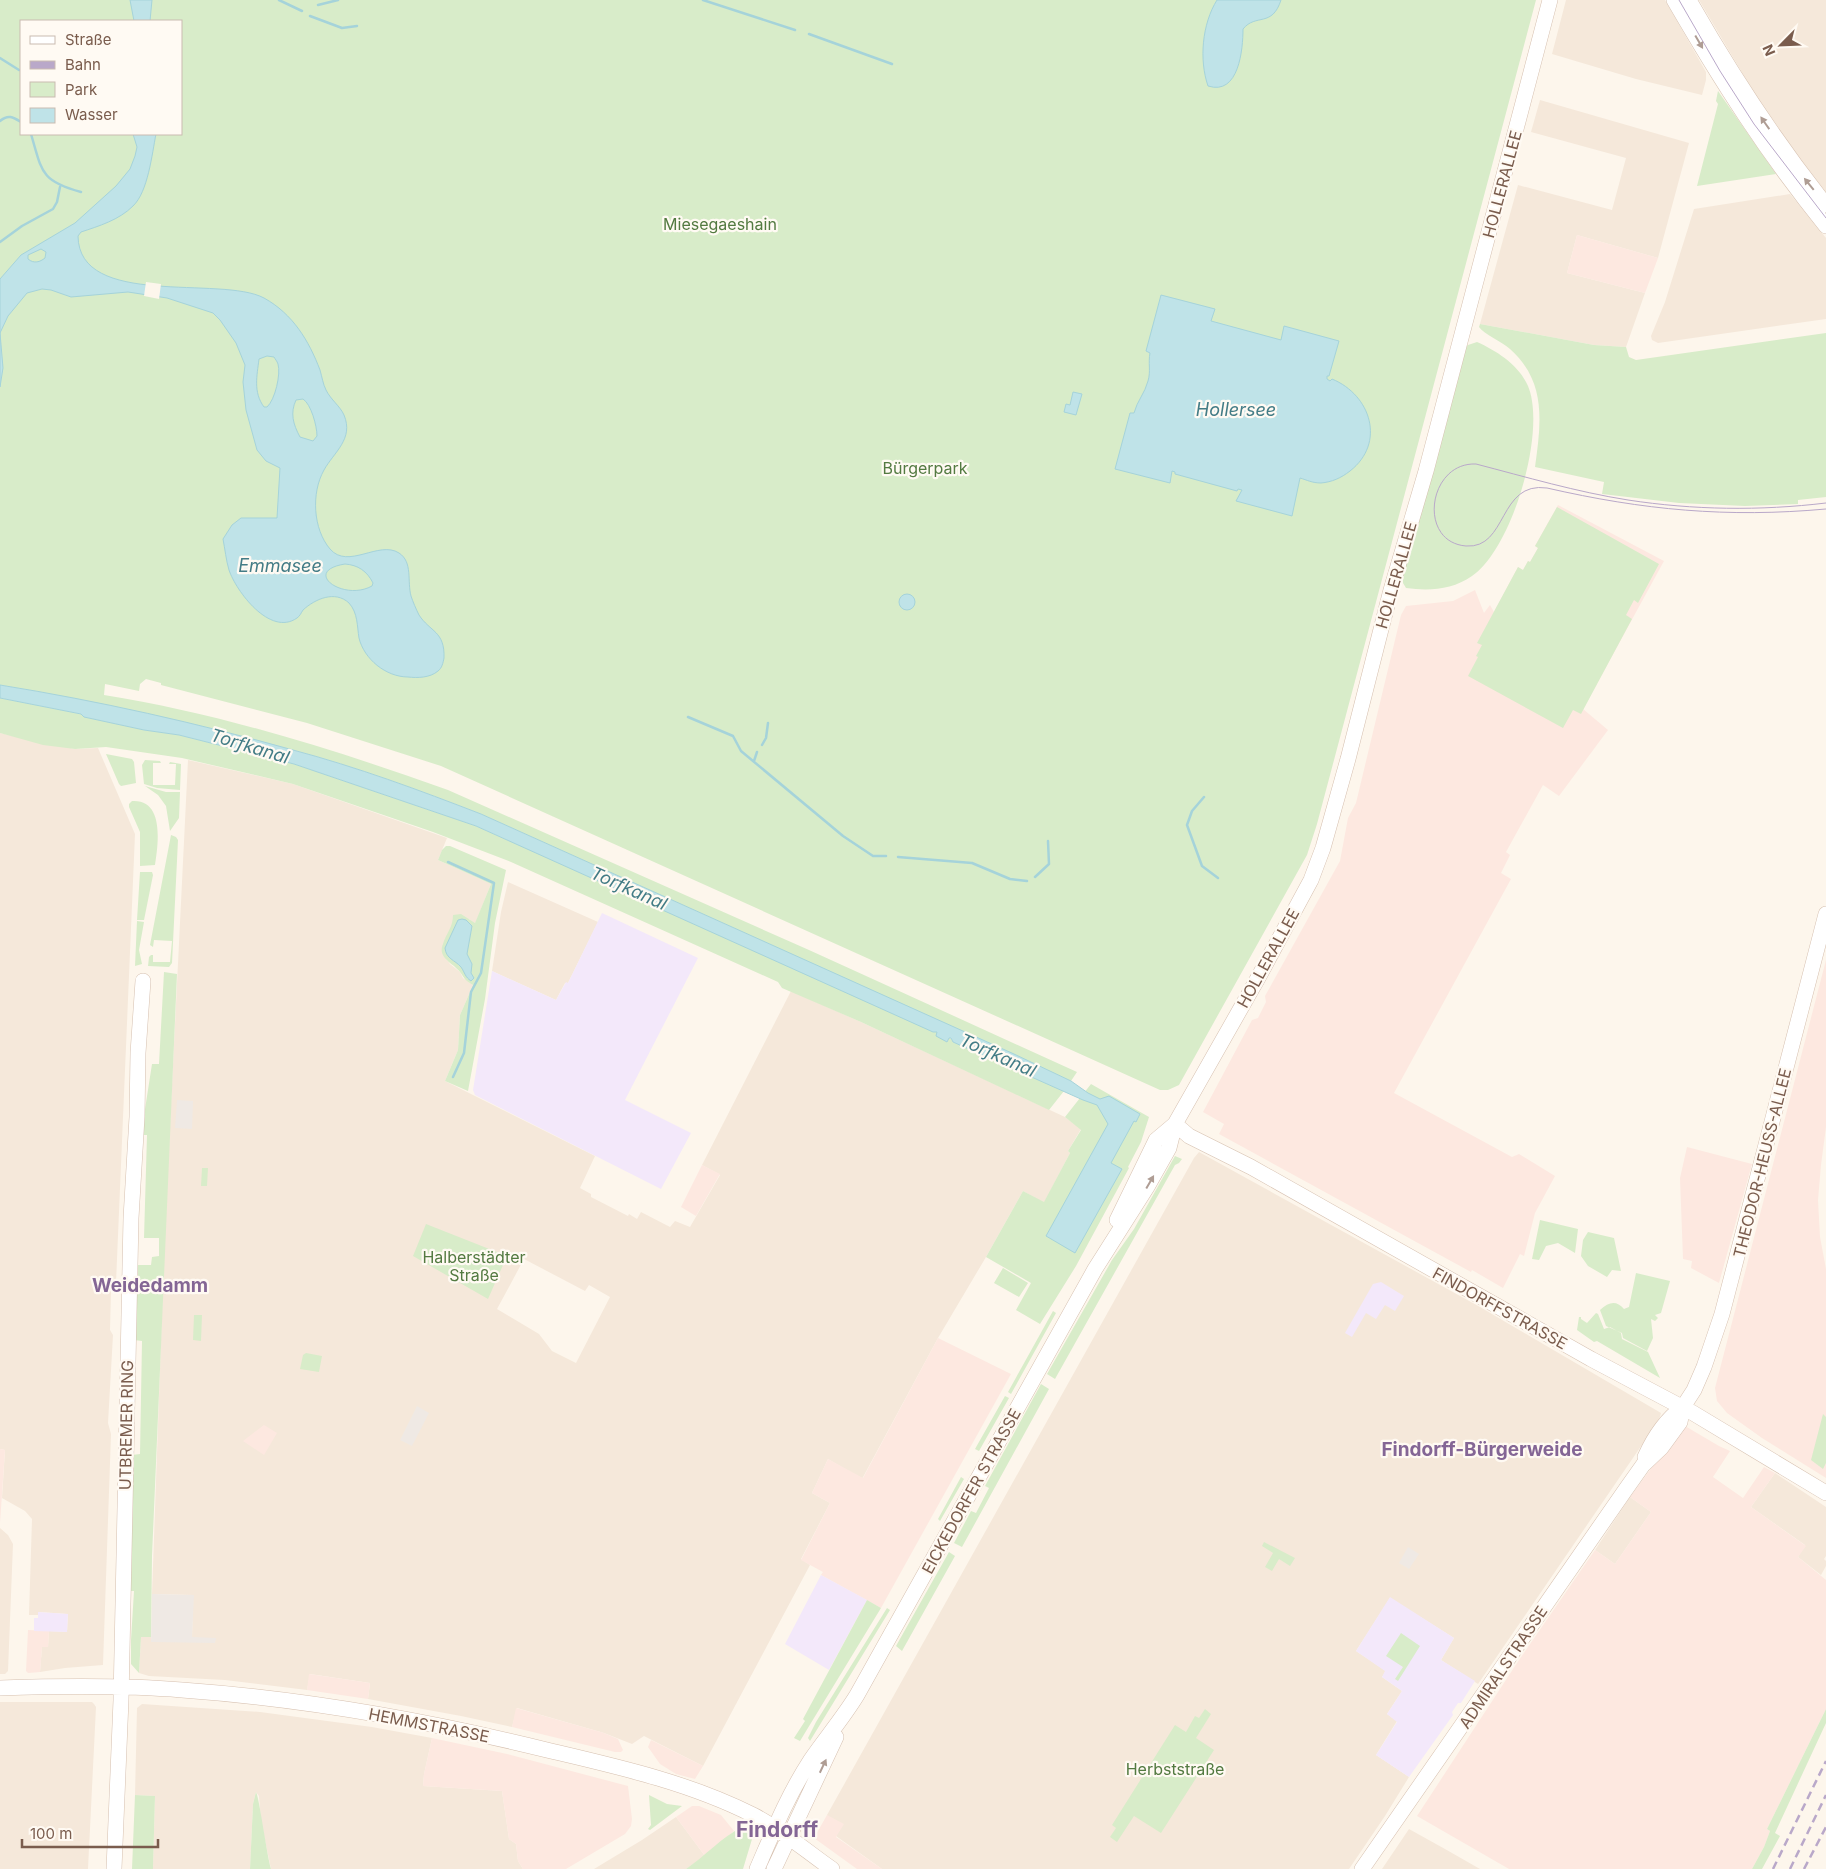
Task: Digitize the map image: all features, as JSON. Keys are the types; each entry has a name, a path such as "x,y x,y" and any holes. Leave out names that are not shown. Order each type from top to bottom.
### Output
{"street":[{"name":"HOLLERALLEE","path":"1175,1124 1311,880 1323,848 1391,590 1426,471 1550,0"},
{"path":"1674,0 1717,74 1752,127 1826,226"},
{"path":"1689,0 1726,64 1757,111 1826,205"},
{"name":"THEODOR-HEUSS-ALLEE","path":"1683,1407 1694,1390 1704,1367 1722,1314 1826,914"},
{"name":"UTBREMER RING","path":"114,1869 121,1687 131,1218 143,981"},
{"name":"EICKEDORFER STRASSE","path":"757,1869 786,1801 811,1760 845,1714 948,1534 1096,1267 1147,1187 1169,1148 1175,1124"},
{"name":"FINDORFFSTRASSE","path":"1175,1124 1189,1136 1251,1167 1591,1359 1683,1407 1826,1493"},
{"name":"ADMIRALSTRASSE","path":"1362,1869 1643,1465 1661,1448 1680,1422 1683,1407"},
{"name":"HEMMSTRASSE","path":"0,1688 78,1685 182,1690 267,1698 383,1715 489,1736 619,1768 696,1791 744,1810 788,1837 832,1869"},
{"name":"EICKEDORFER STRASSE","path":"774,1869 824,1766 845,1714"}],"shaded area":[{"path":"1566,0 1665,0 1706,72 1702,95 1636,79 1552,54"},
{"path":"1699,0 1826,0 1826,194 1763,108"},
{"path":"1540,100 1689,143 1658,258 1577,235 1567,273 1645,293 1626,347 1594,345 1480,324 1518,185 1612,210 1626,158 1531,132"},
{"path":"1790,194 1826,238 1826,319 1658,343 1652,340 1651,336 1665,302 1694,209"},
{"path":"1577,235 1658,258 1645,293 1567,273"},
{"path":"1558,505 1664,561 1583,709 1608,730 1559,796 1543,785 1506,852 1510,855 1501,873 1511,879 1394,1093 1512,1157 1519,1154 1555,1176 1535,1213 1524,1256 1520,1254 1503,1288 1219,1134 1224,1124 1203,1112 1252,1020 1258,1018 1266,1002 1265,996 1340,861 1348,818 1356,803 1401,615 1406,606 1453,601 1475,590 1484,613 1490,605 1494,612 1518,567 1523,570 1528,561 1530,562 1538,548 1535,546"},
{"path":"0,733 75,749 98,748 135,834 116,1283 111,1290 110,1330 113,1335 108,1423 111,1434 103,1665 40,1672 42,1646 48,1647 49,1631 67,1632 68,1614 39,1612 38,1615 29,1615 32,1519 25,1511 2,1498 5,1450 0,1449"},
{"path":"188,760 293,784 447,838 438,860 491,884 475,924 469,919 453,923 445,939 443,954 450,964 460,972 463,978 473,985 460,1015 458,1050 445,1081 595,1156 580,1188 591,1194 591,1197 628,1216 629,1214 637,1219 641,1212 670,1227 675,1221 690,1227 720,1175 702,1165 791,991 1065,1117 1081,1129 1068,1151 1070,1153 1044,1203 1023,1191 938,1338 862,1479 828,1459 812,1493 830,1503 801,1559 810,1565 703,1766 644,1736 632,1744 604,1733 517,1708 512,1727 368,1699 370,1683 310,1674 307,1690 225,1680 149,1676 139,1673 141,1637 151,1637 151,1642 216,1639 192,1638 193,1595 152,1594 165,1228","holes":["524,1259 585,1291 589,1285 610,1297 576,1363 552,1351 539,1334 497,1309"]},
{"path":"508,882 598,922 568,983 565,983 556,1000 492,971 501,912"},
{"path":"602,913 698,958 625,1100 691,1133 661,1189 475,1095 473,1090 492,971 556,1000 566,982 568,983"},
{"path":"1826,960 1826,1127 1818,1200 1820,1237 1826,1269 1826,1478 1762,1438 1727,1413 1717,1401 1715,1388"},
{"path":"177,1100 193,1101 192,1129 175,1128"},
{"path":"1687,1147 1752,1164 1719,1283 1691,1268 1692,1261 1683,1259 1680,1178"},
{"path":"1199,1152 1480,1307 1661,1413 1659,1420 1478,1684 1441,1660 1454,1638 1390,1598 1356,1651 1386,1671 1382,1677 1402,1691 1387,1714 1397,1721 1376,1755 1409,1777 1349,1869 882,1869 836,1836 827,1815"},
{"path":"702,1165 720,1174 696,1216 681,1207"},
{"path":"1381,1282 1404,1296 1395,1311 1385,1305 1376,1319 1366,1313 1352,1337 1345,1333 1373,1284"},
{"path":"938,1338 1011,1374 881,1608 821,1575 823,1572 801,1560 830,1503 812,1493 828,1459 863,1478"},
{"path":"417,1406 429,1413 412,1446 400,1440"},
{"path":"264,1425 277,1433 264,1455 243,1441"},
{"path":"1685,1426 1730,1451 1713,1477 1743,1498 1764,1467 1775,1473 1751,1507 1806,1546 1798,1557 1826,1580 1826,1709 1767,1829 1770,1831 1764,1847 1752,1869 1509,1869 1417,1816 1517,1663 1595,1550 1615,1564 1651,1512 1630,1497 1681,1428"},
{"path":"0,1449 5,1450 0,1523"},
{"path":"1775,1473 1826,1507 1826,1556 1824,1559 1826,1566 1821,1575 1798,1557 1805,1545 1751,1507"},
{"path":"1630,1497 1651,1512 1615,1564 1595,1550"},
{"path":"0,1528 8,1535 13,1544 8,1671 5,1674 0,1674"},
{"path":"1408,1547 1419,1554 1409,1569 1399,1563"},
{"path":"821,1575 867,1600 829,1670 785,1644"},
{"path":"152,1594 194,1595 192,1637 216,1638 215,1643 151,1642"},
{"path":"1390,1597 1454,1638 1441,1660 1475,1681 1461,1703 1458,1703 1452,1712 1453,1715 1409,1777 1376,1755 1397,1722 1387,1714 1402,1691 1382,1677 1385,1671 1356,1651"},
{"path":"38,1612 68,1614 67,1632 34,1631 34,1618 38,1618"},
{"path":"28,1630 49,1631 48,1647 42,1647 40,1672 28,1673 26,1671"},
{"path":"309,1674 370,1683 368,1699 307,1690"},
{"path":"0,1702 92,1702 96,1707 88,1869 0,1869"},
{"path":"142,1704 260,1712 372,1727 432,1738 423,1786 502,1791 509,1839 516,1844 518,1861 523,1869 271,1869 261,1821 259,1796 256,1792 253,1804 250,1869 153,1869 155,1796 135,1795 137,1708"},
{"path":"516,1708 604,1733 618,1739 623,1750 615,1752 512,1727"},
{"path":"432,1738 507,1754 628,1786 632,1819 631,1826 625,1834 566,1869 523,1869 518,1861 516,1844 509,1839 502,1791 423,1786"},
{"path":"651,1740 703,1766 695,1779 676,1774 660,1764 648,1747"},
{"path":"692,1806 699,1806 721,1815 734,1831 705,1856 676,1817"},
{"path":"827,1815 844,1824 836,1837 882,1869 857,1869 814,1838"},
{"path":"676,1817 705,1856 686,1869 594,1869 642,1840"},
{"path":"1409,1829 1445,1849 1480,1869 1382,1869"}],"green space":[{"name":"Bürgerpark","path":"0,0 1536,0 1317,824 1307,855 1179,1085 1168,1090 1160,1090 441,766 307,723 161,685 161,683 146,679 140,684 139,691 105,684 104,695 192,712 235,723 321,747 448,790 809,950 1077,1072 1071,1081 481,814 364,771 257,740 184,722 0,685"},
{"path":"1718,91 1776,174 1697,186 1718,104 1716,101"},
{"path":"1480,324 1594,345 1626,347 1629,357 1636,360 1826,333 1826,497 1798,500 1798,504 1745,506 1679,503 1602,494 1604,482 1535,467 1539,435 1539,404 1536,389 1522,362 1510,349 1481,330"},
{"path":"1477,342 1513,365 1528,386 1533,406 1533,431 1522,488 1500,541 1487,562 1472,576 1448,587 1406,588 1402,576 1464,348"},
{"path":"1557,507 1659,564 1638,603 1634,600 1626,615 1632,619 1581,714 1573,710 1563,728 1468,676 1482,645 1477,643 1518,567 1523,570 1528,561 1530,562 1538,548 1535,546"},
{"path":"0,698 81,714 85,717 144,730 179,735 294,764 476,826 938,1032 947,1042 949,1038 953,1042 1064,1091 1049,1110 861,1022 782,988 778,982 511,862 433,832 293,784 182,758 106,747 75,749 43,745 0,733"},
{"path":"106,754 132,759 136,783 121,786"},
{"path":"145,760 160,761 161,763 153,763 153,785 175,785 176,764 169,764 170,762 181,764 180,790 157,788 144,784 142,765"},
{"path":"145,786 166,792 180,792 179,818 170,831 166,806 158,795"},
{"path":"132,801 143,802 150,807 155,815 158,835 155,865 140,866 140,832 129,807"},
{"path":"171,835 178,840 172,963 169,967 148,966 151,955 153,955 153,962 170,962 172,941 154,940 153,947 150,945"},
{"path":"446,846 506,870 495,923 485,999 468,1091 445,1081 458,1050 460,1015 473,985 466,981 444,957 442,949 452,923 453,915 461,914 475,923 491,884 438,860"},
{"path":"140,872 152,872 153,875 144,920 137,920"},
{"path":"137,921 144,922 139,950 142,964 135,966"},
{"path":"164,972 177,974 152,1556 151,1637 141,1637 139,1673 131,1664 134,1591 128,1591 132,1455 140,1454 142,1341 134,1340 135,1291 138,1290 138,1265 151,1265 152,1257 159,1256 159,1238 144,1238 147,1135 141,1135 152,1064 159,1064"},
{"path":"1091,1084 1149,1117 1141,1142 1129,1168 1076,1266 1040,1324 1016,1310 1031,1283 986,1257 1023,1191 1044,1202 1070,1153 1068,1151 1081,1130 1065,1117"},
{"path":"1175,1156 1182,1159 1175,1165 1055,1379 1047,1374 1112,1260 1134,1229"},
{"path":"202,1168 208,1168 207,1186 201,1186"},
{"path":"1540,1220 1578,1229 1575,1253 1558,1243 1546,1246 1539,1260 1532,1259"},
{"name":"Halberstädter Straße","path":"426,1224 507,1256 488,1299 413,1256"},
{"path":"1588,1232 1614,1238 1621,1271 1612,1270 1607,1277 1588,1266 1581,1256 1583,1240"},
{"path":"1003,1268 1028,1283 1019,1297 994,1283"},
{"path":"1636,1273 1670,1281 1661,1313 1655,1315 1658,1318 1655,1321 1651,1319 1653,1338 1647,1351 1623,1338 1622,1333 1606,1326 1600,1310 1612,1303 1618,1304 1624,1309 1629,1307"},
{"path":"1053,1311 1056,1313 1011,1394 1008,1392"},
{"path":"1596,1313 1604,1329 1610,1327 1621,1333 1622,1339 1648,1352 1660,1378 1597,1341 1594,1342 1577,1330 1579,1317 1587,1323"},
{"path":"194,1315 202,1315 201,1341 193,1340"},
{"path":"306,1353 322,1356 319,1372 300,1369 303,1355"},
{"path":"1041,1384 1049,1389 962,1547 954,1543 971,1511 976,1513 989,1488 985,1486"},
{"path":"1005,1396 1009,1398 979,1451 975,1449"},
{"path":"1823,1414 1826,1417 1826,1463 1823,1469 1811,1460"},
{"path":"961,1477 964,1479 940,1521 938,1519"},
{"path":"1264,1542 1295,1558 1290,1566 1279,1559 1272,1571 1265,1567 1273,1553 1262,1546"},
{"path":"949,1552 955,1556 902,1651 896,1646"},
{"path":"867,1600 881,1608 800,1741 794,1738 805,1721 803,1719"},
{"path":"887,1608 890,1610 810,1741 808,1738 816,1722"},
{"path":"1401,1633 1420,1646 1398,1681 1395,1679 1403,1667 1386,1656"},
{"name":"Herbststraße","path":"1205,1709 1211,1714 1196,1738 1214,1750 1161,1833 1134,1816 1117,1842 1110,1837 1116,1828 1112,1825 1175,1725 1186,1732 1195,1716 1199,1718"},
{"path":"1826,1709 1826,1723 1775,1833 1780,1836 1762,1869 1752,1869 1770,1831 1767,1829"},
{"path":"256,1792 271,1869 250,1869 253,1804"},
{"path":"135,1795 155,1796 153,1869 132,1869"},
{"path":"649,1795 667,1804 682,1806 650,1830 648,1829 651,1825"},
{"path":"742,1827 752,1839 743,1869 686,1869 728,1836"}],"water":[{"path":"130,0 152,0 150,20 134,20"},
{"path":"1217,0 1281,0 1273,14 1248,24 1243,29 1242,48 1237,69 1233,78 1227,84 1218,87 1208,86 1203,54 1205,31"},
{"name":"Emmasee","path":"133,135 156,135 149,172 138,200 115,219 81,232 78,236 85,259 101,273 126,282 155,286 244,292 264,298 292,320 311,349 326,390 344,415 346,424 345,438 342,445 324,470 317,489 317,521 324,541 337,555 346,557 391,550 403,557 408,567 411,596 419,615 442,642 444,658 439,670 427,676 412,677 392,674 377,665 371,660 362,646 354,611 349,603 343,599 338,597 325,598 313,602 297,618 287,622 276,621 265,617 246,599 239,589 229,570 223,539 232,525 241,518 277,518 280,468 266,461 257,450 246,410 243,382 245,365 236,343 213,313 167,298 128,292 71,297 42,289 27,293 8,316 0,333 0,279 21,255 75,223 116,186 130,169 135,156 137,147","holes":["41,249 46,252 45,258 37,262 32,262 28,259 28,255","267,356 274,357 278,364 279,374 273,399 267,407 264,407 258,396 257,378 259,359","303,399 311,410 315,421 317,436 313,441 300,437 293,418 296,400","345,564 358,567 365,572 373,583 372,586 361,590 349,590 331,584 327,578 327,573 332,568"]},
{"name":"Hollersee","path":"1161,295 1215,309 1211,321 1281,340 1284,326 1339,341 1327,379 1330,381 1332,379 1345,386 1356,396 1364,408 1369,420 1370,434 1368,447 1361,460 1350,471 1333,481 1318,483 1300,478 1292,516 1236,501 1242,490 1238,489 1237,491 1175,474 1172,471 1170,483 1115,469 1130,413 1134,413 1148,381 1150,353 1146,351"},
{"path":"0,333 3,368 0,387"},
{"path":"1073,392 1082,394 1076,415 1064,412 1066,404 1070,405"},
{"path":"904,594 910,594 915,599 913,608 904,610 899,605 899,599"},
{"name":"Torfkanal","path":"0,685 111,705 257,740 364,771 481,814 1014,1054 1071,1081 1100,1099 1109,1096 1140,1114 1136,1122 1134,1121 1111,1163 1122,1169 1075,1253 1046,1236 1108,1124 1097,1105 953,1042 951,1038 947,1042 936,1036 937,1032 933,1032 476,826 294,764 179,735 144,730 84,717 81,714 0,698"},
{"path":"462,919 472,926 467,954 472,964 471,973 474,978 471,981 461,967 449,957 445,948 458,920"}],"pier":[{"path":"146,282 161,284 159,299 144,296"}],"waterway":[{"path":"279,0 302,11"},
{"path":"318,5 338,0"},
{"path":"703,0 795,30"},
{"path":"310,16 342,28 357,26"},
{"path":"809,34 892,64"},
{"path":"0,58 19,70"},
{"path":"0,121 10,117 20,122"},
{"path":"31,135 41,166 50,179 57,184 81,192"},
{"path":"0,242 22,226 53,209 57,202 60,187"},
{"path":"688,717 733,736 741,751 843,836 873,856 886,856"},
{"path":"762,745 766,738 768,723"},
{"path":"754,761 757,752"},
{"path":"1204,797 1192,811 1187,825 1202,866 1218,878"},
{"path":"1035,877 1049,864 1048,841"},
{"path":"898,857 972,863 1010,879 1027,881"},
{"path":"448,862 494,883 481,973 471,992 464,1053 453,1077"}],"tram line":[{"path":"1679,0 1720,71 1754,124 1826,218"},
{"path":"1826,503 1751,508 1677,506 1590,493 1476,464 1460,467 1447,475 1439,488 1435,503 1435,518 1440,531 1450,541 1466,546 1480,544 1489,537 1511,504 1520,495 1531,489 1547,488 1617,502 1685,510 1754,513 1826,509"}],"railway":[{"path":"1773,1869 1826,1761"},
{"path":"1790,1869 1826,1795"},
{"path":"1804,1869 1826,1827"}],"district":[{"name":"Weidedamm","path":"150,1285"},
{"name":"Findorff-Bürgerweide","path":"1482,1449"},
{"name":"Findorff","path":"777,1829"}],"park label":[{"name":"Miesegaeshain","path":"720,224"}]}
